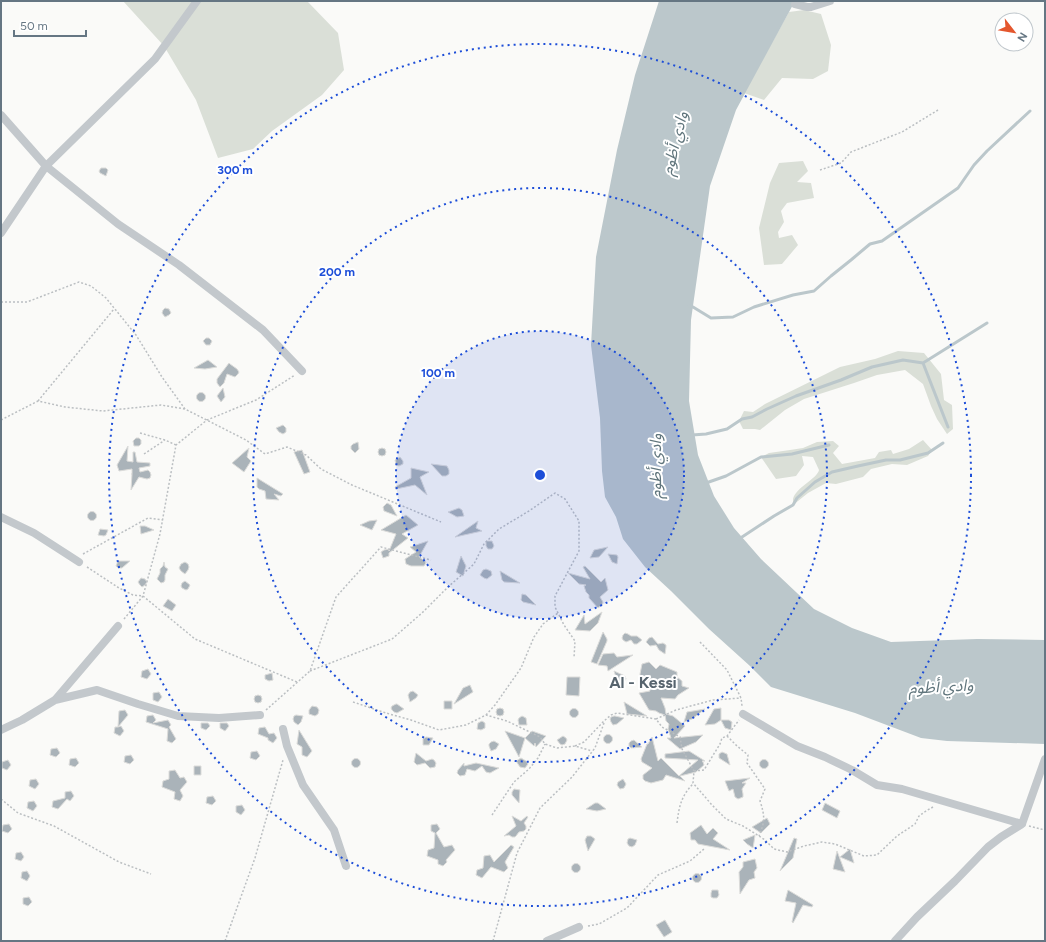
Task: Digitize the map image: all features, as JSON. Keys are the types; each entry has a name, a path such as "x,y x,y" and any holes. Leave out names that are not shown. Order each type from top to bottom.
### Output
{"street":[{"path":"1,233 46,166 155,59 197,1"},
{"path":"795,4 811,7 830,1"},
{"path":"1,114 46,166 118,224 179,265 262,330 302,371"},
{"path":"1,516 34,533 79,562"},
{"path":"55,700 118,626"},
{"path":"1,730 22,720 55,700 98,690 178,716 219,718 260,715"},
{"path":"743,714 797,746 852,770 873,784 902,789 1022,824"},
{"path":"283,729 287,746 303,784 334,830 346,866"},
{"path":"895,941 917,917 988,847 1022,824 1045,759"},
{"path":"547,941 579,928"}],"path":[{"path":"820,170 841,163 851,152 902,132 938,110"},
{"path":"1,302 27,302 79,282 90,286 106,298 136,335 162,377 185,409"},
{"path":"1,420 38,401 115,309"},
{"path":"118,626 143,596 160,534 176,445 207,420 256,400 302,371"},
{"path":"38,401 65,407 103,411 161,405 185,409 246,440 265,454 287,447 306,455 321,470 352,485 441,522"},
{"path":"140,433 165,440 176,445"},
{"path":"144,454 165,440"},
{"path":"260,715 310,671 392,639 474,564 484,544 499,529 555,493 565,500 579,521 579,551 555,596 554,607 564,626 575,641 574,658"},
{"path":"163,520 148,518 83,554 79,562 119,588 133,595 143,596 195,640 297,682"},
{"path":"310,671 336,597 381,548 431,560"},
{"path":"354,702 439,730 466,725 486,715 495,705 521,668 534,637 543,624 558,613"},
{"path":"694,771 704,770 722,738 727,736 743,714 740,698 727,670 700,642"},
{"path":"486,715 507,721 540,737 545,744 557,748 575,746 584,742 604,721 611,715 617,713 656,718 676,710 713,700 740,698"},
{"path":"656,718 662,727 680,737 682,748 694,771 693,783 688,788 680,802 677,824"},
{"path":"493,941 517,853 540,808 572,777 595,748 604,721"},
{"path":"727,736 748,755 746,763 765,789 760,801 764,814 759,836"},
{"path":"492,814 514,782 529,769 538,758 545,744"},
{"path":"225,941 255,858 287,746"},
{"path":"575,746 592,751"},
{"path":"693,783 726,819 743,826 759,836 774,849 787,852 822,842 835,844 864,856 877,855 897,836 915,824 919,816 944,802"},
{"path":"1,800 18,813 54,826 119,862 151,874"},
{"path":"1022,824 1045,830"},
{"path":"579,928 599,924 627,908 658,875 690,861 704,849"}],"shaded area":[{"path":"123,1 307,1 338,33 344,70 322,95 272,131 253,149 218,158 196,100 164,46"},
{"path":"804,10 821,14 831,45 828,71 813,79 782,78 764,100 744,93 789,12"},
{"path":"803,161 808,171 797,182 811,183 814,198 787,203 781,211 784,222 778,232 779,238 792,235 798,245 782,264 764,265 759,228 770,183 779,163"},
{"path":"898,351 924,353 941,374 944,400 952,405 953,429 947,434 937,419 923,384 905,370 877,375 804,399 785,410 760,430 743,429 739,421 744,411 753,412 765,404 840,367 875,359"},
{"path":"923,440 932,450 928,456 907,465 892,464 871,469 863,477 836,484 826,483 808,493 793,505 795,495 802,487 815,477 819,470 813,457 802,456 804,465 796,476 776,479 761,457 769,453 803,448 817,442 833,441 839,446 833,453 842,464 875,458 879,452 891,450 893,454 909,449"}],"water":[{"name":"وادي أظوم","path":"659,1 795,1 736,110 710,186 691,320 689,401 698,455 714,496 734,528 761,559 814,609 852,628 891,642 977,639 1045,640 1045,744 947,741 921,738 855,713 771,687 645,567 623,539 616,517 605,497 602,471 600,418 591,345 596,257 617,150 635,75"}],"building":[{"path":"101,168 106,168 108,170 106,176 100,173 99,171"},
{"path":"165,308 169,309 171,313 165,317 162,313"},
{"path":"206,338 209,338 212,341 210,345 206,345 203,341"},
{"path":"208,360 217,367 205,369 194,368"},
{"path":"229,363 239,372 235,377 227,374 224,383 220,387 217,383 217,379"},
{"path":"223,388 225,397 221,402 217,396"},
{"path":"199,393 203,393 205,397 203,401 199,401 197,399 197,395"},
{"path":"283,425 286,428 286,432 283,434 276,428"},
{"path":"136,438 141,440 141,444 139,446 134,446 133,441"},
{"path":"358,442 359,449 355,453 351,449 351,446"},
{"path":"128,446 127,461 133,462 133,452 135,452 137,462 150,463 150,466 139,468 140,472 148,470 151,475 150,478 147,479 139,477 131,490 132,469 119,471 117,465"},
{"path":"249,448 247,457 251,461 244,472 232,463"},
{"path":"382,448 385,449 385,455 382,456 379,455 378,452 379,449"},
{"path":"302,450 310,472 304,474 294,452"},
{"path":"400,457 403,464 399,466 396,465 395,460"},
{"path":"431,464 447,466 449,474 442,476"},
{"path":"411,468 429,472 420,477 427,495 415,485 396,489 395,487 411,478"},
{"path":"257,478 283,494 281,496 274,494 279,500 266,499 265,491 257,487"},
{"path":"387,503 391,505 397,516 384,511 383,507"},
{"path":"459,508 462,510 464,516 457,517 448,512"},
{"path":"92,511 97,516 92,521 87,516"},
{"path":"406,515 418,525 402,534 408,538 389,553 389,556 383,558 381,552 389,549 389,551 396,534 381,530"},
{"path":"377,520 372,530 360,525 369,521"},
{"path":"478,521 476,528 482,531 455,537"},
{"path":"140,526 145,526 154,530 141,534"},
{"path":"100,529 108,530 106,535 98,535"},
{"path":"428,541 419,557 425,561 426,563 424,566 411,566 406,564 405,559 416,552 410,547"},
{"path":"486,541 492,541 494,546 492,549 488,549 486,546"},
{"path":"608,547 599,557 590,558 594,550"},
{"path":"608,554 617,555 617,564 612,562"},
{"path":"461,556 466,566 463,576 456,572"},
{"path":"118,561 130,561 122,568 118,568 116,566"},
{"path":"164,562 165,567 168,569 164,582 161,583 157,579"},
{"path":"185,562 189,567 185,574 179,568 181,564"},
{"path":"585,566 601,582 605,578 608,590 600,597 603,602 598,608 589,598 584,586 586,585 579,584 568,573 590,579 583,567"},
{"path":"486,569 491,571 492,575 487,579 480,575 483,570"},
{"path":"500,571 520,583 504,582"},
{"path":"141,578 145,579 147,582 142,587 138,582"},
{"path":"185,581 190,585 186,590 181,586"},
{"path":"522,594 526,595 536,605 523,602 521,600"},
{"path":"168,599 176,605 172,611 163,606"},
{"path":"602,612 598,623 590,631 575,630 584,615 585,624"},
{"path":"603,632 607,641 597,664 591,662"},
{"path":"625,633 631,636 637,636 642,640 637,644 634,644 631,640 626,642 622,638"},
{"path":"652,637 658,644 663,643 666,645 665,654 659,650 656,645 650,646 646,642"},
{"path":"614,653 617,657 633,655 608,671 607,666 598,665 603,654"},
{"path":"649,662 656,669 660,665 677,672 677,677 682,681 682,686 689,688 678,695 675,699 661,698 666,714 673,716 685,726 674,738 703,735 696,742 680,749 667,738 671,738 668,729 669,724 666,721 665,715 649,710 639,693 650,691 648,679 640,676 642,664"},
{"path":"148,669 151,674 147,679 141,677 142,671"},
{"path":"614,671 625,676 626,679 623,683 618,683"},
{"path":"272,673 273,680 269,681 265,679 265,675"},
{"path":"567,677 580,677 579,696 566,695"},
{"path":"470,685 473,692 454,704 463,688"},
{"path":"413,691 418,695 410,702 408,695"},
{"path":"159,692 162,697 158,702 153,700 153,693"},
{"path":"256,695 260,695 262,699 260,703 256,703 254,701 254,697"},
{"path":"444,701 452,701 452,709 444,709"},
{"path":"624,702 647,716 627,714"},
{"path":"396,704 404,709 397,713 394,712 391,708"},
{"path":"312,706 317,707 319,710 318,714 315,716 309,714 309,710"},
{"path":"498,708 502,708 504,712 502,716 498,716 496,714 496,710"},
{"path":"721,708 721,720 715,724 705,725 714,709"},
{"path":"572,709 576,709 578,713 576,717 572,717 570,715 570,711"},
{"path":"705,709 692,719 684,722 687,712"},
{"path":"125,710 128,715 118,727 119,711"},
{"path":"153,715 156,720 153,723 168,720 171,725 169,727 176,739 172,743 167,741 168,729 146,722 147,716"},
{"path":"296,715 303,716 298,725 293,719"},
{"path":"522,716 526,718 527,725 519,725 518,720"},
{"path":"614,716 624,718 617,724 613,725 610,719"},
{"path":"721,720 729,720 732,722 731,730 725,728"},
{"path":"482,721 485,723 485,728 481,730 477,729 478,723"},
{"path":"201,723 208,723 210,726 206,730 201,728"},
{"path":"220,723 227,723 229,726 225,731 220,728"},
{"path":"121,726 124,731 120,736 114,733 115,727"},
{"path":"265,727 269,734 274,733 277,738 273,743 268,740 268,738 258,734 259,728"},
{"path":"299,730 312,751 307,757 302,755 302,747 297,744"},
{"path":"505,731 525,738 519,757"},
{"path":"532,731 546,736 536,747 535,743 534,746 525,738"},
{"path":"606,735 610,735 612,739 610,743 606,743 604,741 604,737"},
{"path":"563,736 567,740 565,744 562,745 557,740"},
{"path":"426,737 433,738 429,745 423,745 423,739"},
{"path":"652,737 658,761 661,758 679,776 698,760 665,758 665,754 689,751 705,761 702,761 704,765 696,772 680,776 685,781 666,775 663,780 651,783 645,781 643,779 643,775 652,768 642,762 641,759 647,744"},
{"path":"634,740 642,747 631,748 629,743"},
{"path":"494,741 499,744 496,749 491,751 489,744"},
{"path":"57,748 60,753 56,757 50,755 51,749"},
{"path":"257,751 260,756 256,760 250,758 251,752"},
{"path":"722,752 727,754 730,765 719,758 719,754"},
{"path":"416,753 426,761 432,759 434,760 436,763 435,767 430,768 425,763 417,765 414,762"},
{"path":"131,755 134,760 130,764 124,762 125,756"},
{"path":"76,758 79,763 75,767 69,765 70,759"},
{"path":"521,758 528,764 525,768 520,767 516,761"},
{"path":"354,759 358,759 360,763 358,767 354,767 352,765 352,761"},
{"path":"8,760 11,765 7,770 2,768 2,762"},
{"path":"762,760 766,760 768,764 766,768 762,768 760,766 760,762"},
{"path":"464,763 464,766 476,763 499,768 490,773 486,772 482,766 475,771 467,769 465,775 460,776 457,773"},
{"path":"194,766 201,766 201,775 194,775"},
{"path":"175,770 180,778 184,777 187,782 180,790 183,796 180,801 174,799 175,792 162,787 163,781 169,779 169,771"},
{"path":"750,778 742,783 746,783 742,789 743,797 738,799 735,797 733,789 729,791 725,781"},
{"path":"36,779 39,784 35,789 29,786 30,780"},
{"path":"623,779 626,784 624,788 620,789 617,785 618,782"},
{"path":"514,789 520,790 519,803 512,795"},
{"path":"71,791 74,796 70,801 67,799 58,809 52,807 53,801 65,798 65,792"},
{"path":"213,796 216,801 212,805 206,803 207,797"},
{"path":"34,801 37,806 33,811 27,808 28,802"},
{"path":"595,803 598,803 606,809 597,811 586,809"},
{"path":"825,803 840,811 837,818 822,810"},
{"path":"242,805 245,810 241,815 236,812 236,806"},
{"path":"512,816 521,821 527,816 528,817 524,823 526,829 519,832 515,837 509,835 504,836 516,826"},
{"path":"767,818 770,824 761,833 752,827"},
{"path":"9,824 12,829 8,833 2,831 3,825"},
{"path":"437,824 440,829 436,833 444,847 452,845 455,850 443,866 438,864 438,860 427,856 428,850 434,848 435,833 431,831 431,825"},
{"path":"701,825 707,834 713,828 718,833 713,839 730,850 698,844 695,840 691,840 690,833"},
{"path":"755,835 753,848 743,840"},
{"path":"587,836 591,836 595,839 588,851 585,840"},
{"path":"630,838 637,840 635,845 632,847 627,843 628,839"},
{"path":"794,838 797,839 793,858 780,871"},
{"path":"511,845 514,847 505,862 508,868 504,872 491,867 482,878 476,875 477,870 483,868 484,856 490,855 494,862"},
{"path":"850,849 854,863 840,857"},
{"path":"837,851 845,872 833,869"},
{"path":"21,852 24,857 21,861 15,859 16,853"},
{"path":"755,859 757,868 754,872 755,878 749,880 740,894 739,872 743,867 743,862"},
{"path":"574,864 578,864 580,868 578,872 574,872 572,870 572,866"},
{"path":"27,871 30,876 27,881 21,878 22,872"},
{"path":"695,874 699,874 701,878 699,882 695,882 693,880 693,876"},
{"path":"712,890 718,890 719,895 717,898 711,897"},
{"path":"788,890 813,905 812,907 803,905 793,923 796,903 785,901"},
{"path":"29,897 32,902 28,906 23,904 23,898"},
{"path":"665,920 672,932 664,937 656,925"}],"waterway":[{"path":"689,306 711,318 733,317 754,307 793,295 814,291 870,244 882,241 958,188 974,165 987,151 1030,111"},
{"path":"692,435 706,434 727,429 742,419 752,417 796,396 872,367 903,360 923,363 987,323"},
{"path":"923,363 948,427"},
{"path":"739,539 793,505 797,498 815,482 832,472 886,460 900,460 928,453 943,443"},
{"path":"706,483 726,476 761,457 792,454 829,445"}],"district":[{"name":"Al - Kessi","path":"643,682"}]}
